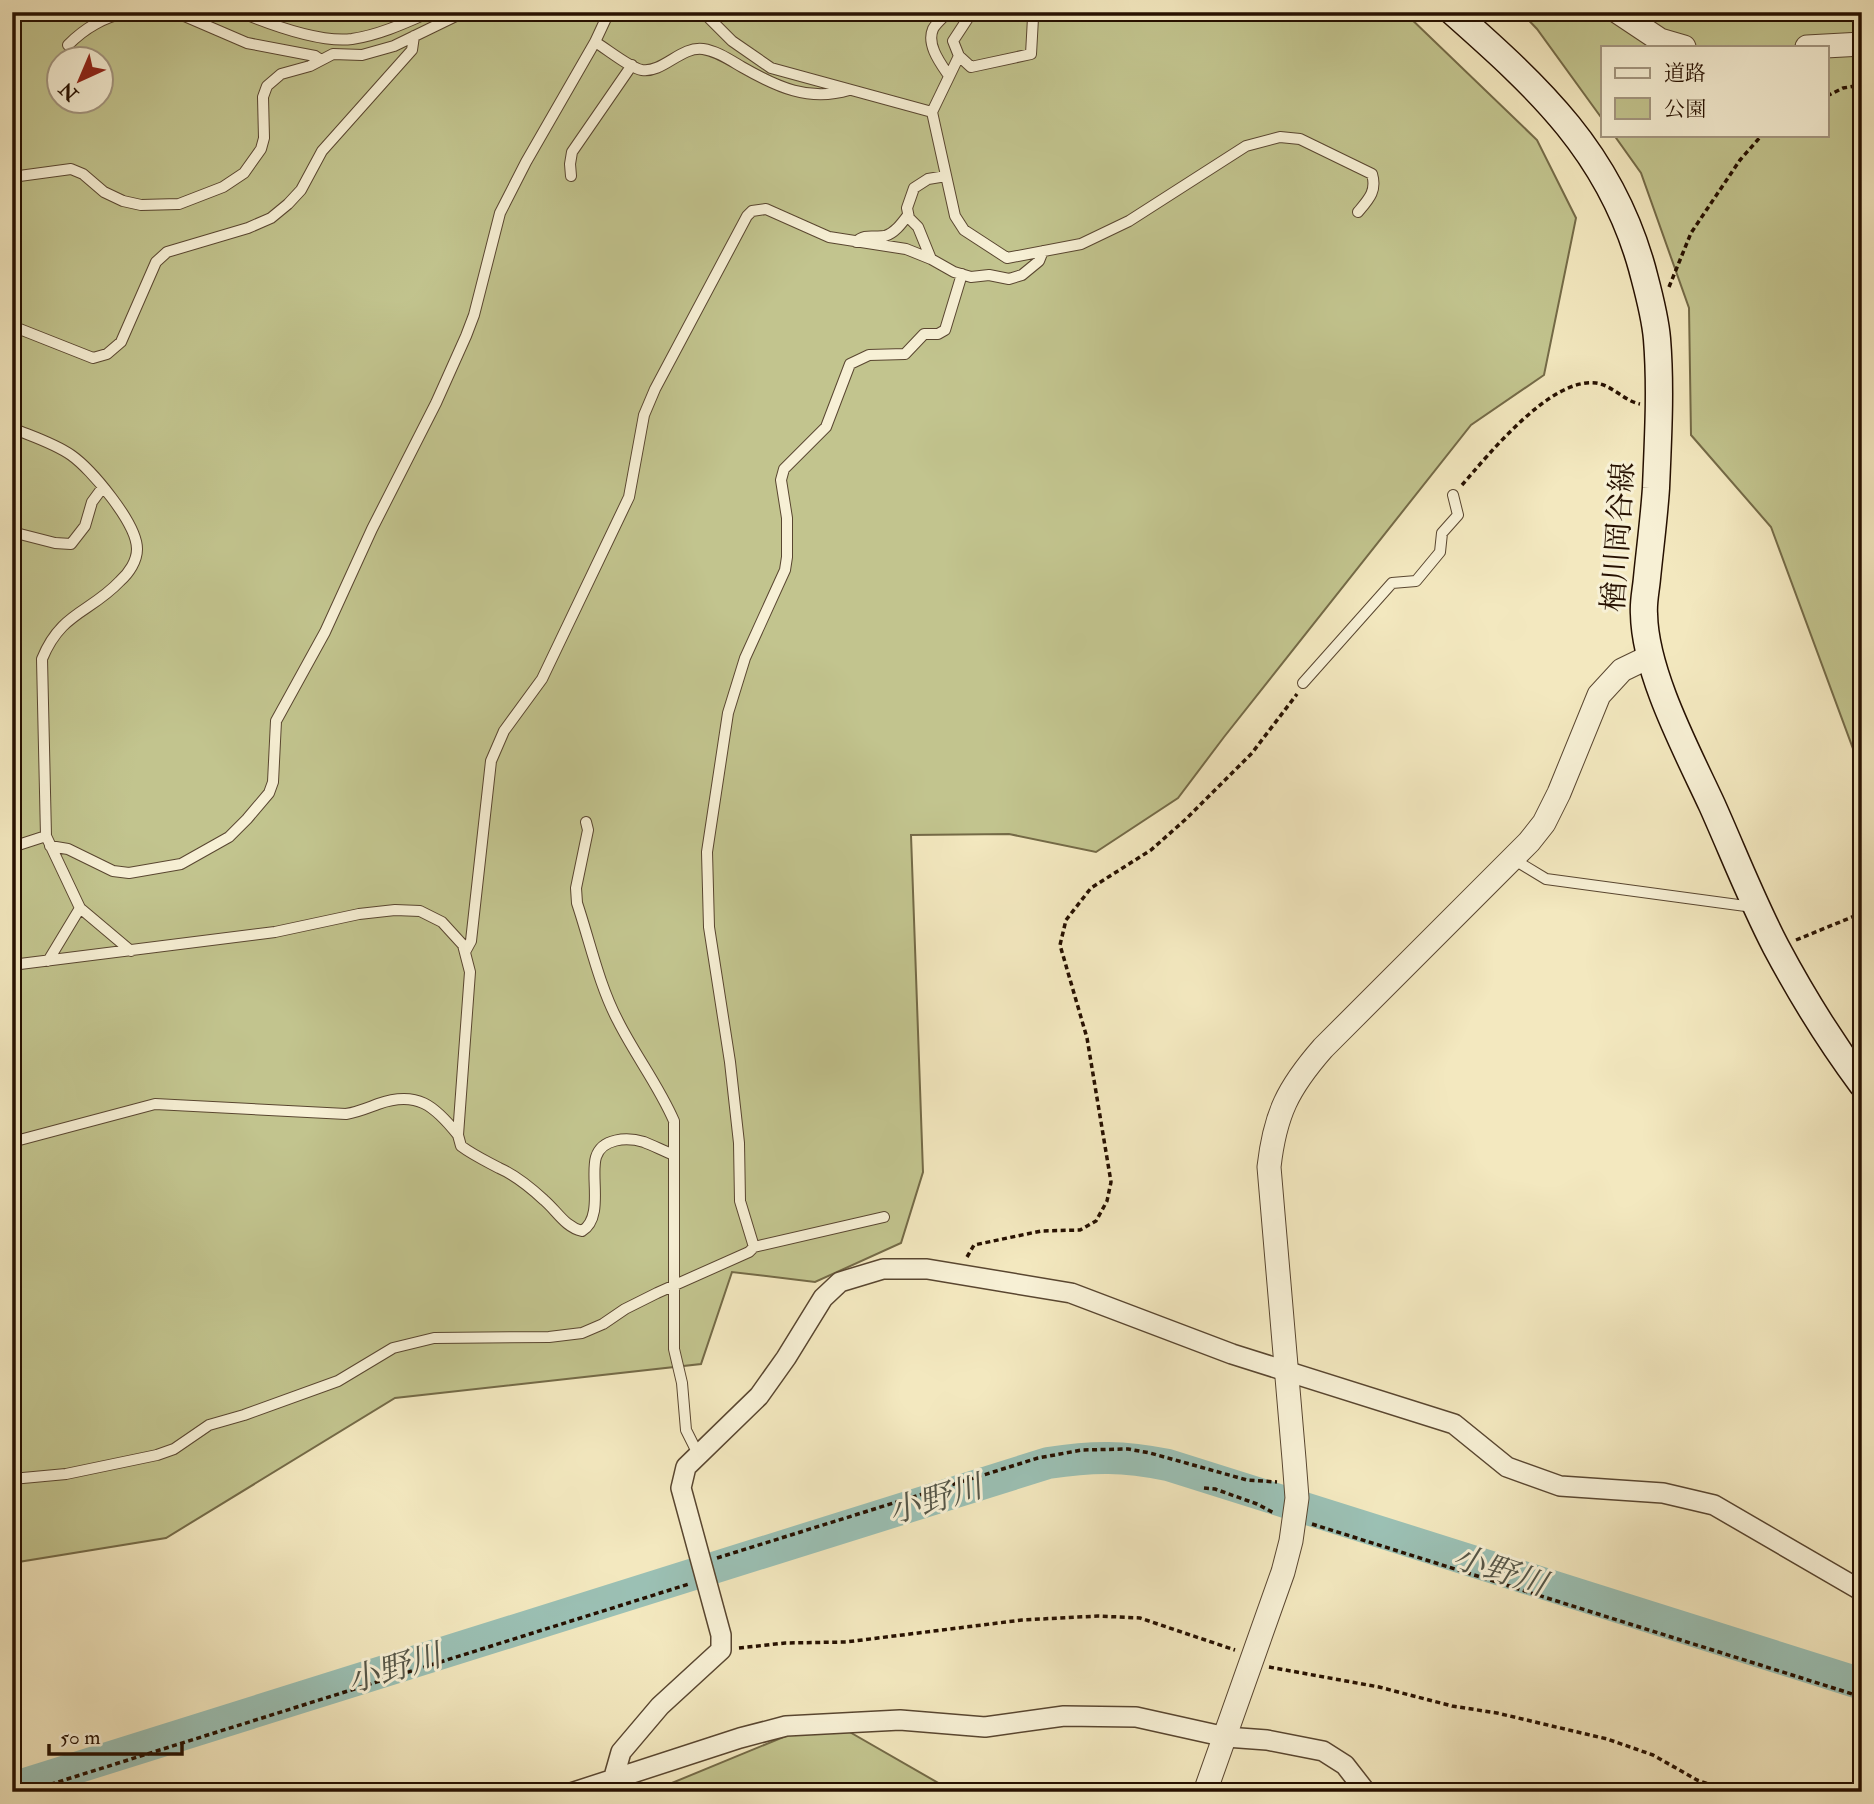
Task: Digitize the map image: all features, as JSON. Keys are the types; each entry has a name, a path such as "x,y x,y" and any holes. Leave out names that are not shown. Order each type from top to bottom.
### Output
{"main road":[{"name":"楢川岡谷線","path":"1453,12 1513,64 1561,115 1601,170 1628,225 1657,337 1659,408 1655,495 1644,614 1651,656 1659,684 1693,765 1757,908 1777,948 1821,1022 1862,1084"}],"street":[{"path":"1618,12 1660,40 1681,46"},
{"path":"1825,46 1862,44"},
{"path":"1205,1792 1283,1572 1296,1503 1269,1167 1273,1136 1283,1105 1298,1076 1323,1048 1529,842 1559,793 1599,695 1622,670 1651,656"},
{"path":"612,1780 621,1752 660,1706 721,1650 721,1635 681,1488 686,1467 759,1396 823,1298 840,1282 883,1269 927,1269 1071,1293 1287,1372 1454,1424 1507,1467 1560,1486 1663,1493 1714,1505 1862,1591"},
{"path":"574,1792 740,1738 786,1726 900,1720 985,1727 1063,1716 1136,1717 1226,1737 1267,1740 1323,1751 1345,1765 1366,1792"}],"lane":[{"path":"68,44 81,32 100,21 127,12"},
{"path":"176,12 247,43 321,60"},
{"path":"240,12 311,34 350,39 394,27 430,12"},
{"path":"12,177 71,169 82,174 104,192 123,201 141,205 179,204 223,187 244,173 261,149 264,138 262,97 267,86 281,74 333,54 362,55 394,46 464,12"},
{"path":"12,847 48,841 113,871 129,873 181,864 229,837 269,793 273,782 276,721 325,632 466,336 474,315 500,213 526,162 596,42 609,12"},
{"path":"703,12 733,41 771,68 932,112"},
{"path":"948,12 934,27 931,37 937,59 949,76"},
{"path":"972,12 953,41 959,56 971,67 1031,54 1031,12"},
{"path":"12,326 93,358 107,354 121,342 156,262 167,252 248,228 271,218 288,204 301,190 322,151 412,50 414,36"},
{"path":"596,42 640,70 651,69 698,49 725,58 784,88 806,94 830,95 849,90"},
{"path":"959,56 932,112 955,216 964,230 1007,258 1081,244 1129,221 1246,146 1280,137 1300,139 1372,174 1375,185 1371,197 1358,212"},
{"path":"571,176 572,152 632,65"},
{"path":"931,259 918,226 908,215 907,208 914,188 928,179 946,176"},
{"path":"465,952 471,941 491,761 504,731 542,679 629,497 644,415 655,389 747,216 752,211 766,209 830,237 906,249 971,277 989,275 1009,279 1022,275 1039,261 1044,251"},
{"path":"856,242 864,236 884,236 893,232 908,215"},
{"path":"754,1247 740,1201 739,1143 730,1062 709,928 709,833 728,713 749,649 785,570 787,518 781,480 784,469 826,427 850,364 869,355 905,354 924,334 938,334 945,330 962,274"},
{"path":"12,428 68,453 84,464 113,499 134,534 137,550 133,566 119,583 68,620 50,640 42,659 48,841 80,908 131,951"},
{"path":"12,532 55,543 71,544 85,526 92,502 103,487"},
{"path":"1303,683 1392,583 1416,581 1440,552 1442,533 1458,515 1453,495"},
{"path":"586,822 588,830 576,888 578,903 608,1002 674,1121 674,1349 682,1383 686,1430 698,1454"},
{"path":"1512,859 1546,880 1757,908"},
{"path":"48,961 80,908"},
{"path":"12,965 275,932 359,914 396,910 420,911 442,922 463,945 470,972 458,1135 461,1146 519,1180 546,1201 572,1229 582,1231 592,1221 596,1188 595,1158 602,1148 615,1139 641,1141 674,1155"},
{"path":"12,1142 155,1104 346,1114 401,1099 426,1103 439,1111 458,1135"},
{"path":"12,1479 66,1474 157,1455 174,1449 209,1425 338,1381 393,1348 442,1337 527,1337 582,1333 603,1324 625,1309 754,1247 884,1217"}],"path":[{"path":"1828,96 1843,88 1862,85"},
{"path":"1650,302 1671,285 1691,233 1740,160 1761,136"},
{"path":"1453,495 1510,429 1559,392 1579,383 1599,383 1633,403 1659,408"},
{"path":"957,1274 974,1245 1041,1231 1080,1230 1096,1220 1107,1201 1111,1182 1087,1038 1060,945 1066,920 1091,888 1151,850 1252,753 1290,705 1303,683"},
{"path":"1777,948 1862,913"},
{"path":"26,1792 704,1571 1038,1458 1082,1450 1128,1449 1150,1452 1247,1480 1254,1479 1296,1503 1862,1697"},
{"path":"1205,1488 1257,1504 1267,1511 1296,1503"},
{"path":"721,1650 785,1643 846,1642 1022,1620 1098,1616 1140,1618 1252,1659 1266,1667 1379,1687 1452,1706 1497,1713 1607,1739 1653,1755 1697,1780 1731,1792"}],"green space":[{"path":"12,12 1404,12 1537,140 1576,218 1544,375 1471,425 1178,798 1096,852 1009,834 911,835 923,1172 901,1243 815,1282 732,1272 701,1364 395,1398 166,1538 12,1563"},
{"path":"1521,12 1862,12 1862,773 1771,527 1691,435 1689,308 1641,173 1615,136 1828,136 1828,46 1601,46 1601,117 1537,29"},
{"path":"827,1719 954,1792 650,1792"}],"waterway":[{"name":"小野川","path":"12,1788 1048,1463 1094,1458 1168,1465 1862,1684"}]}
